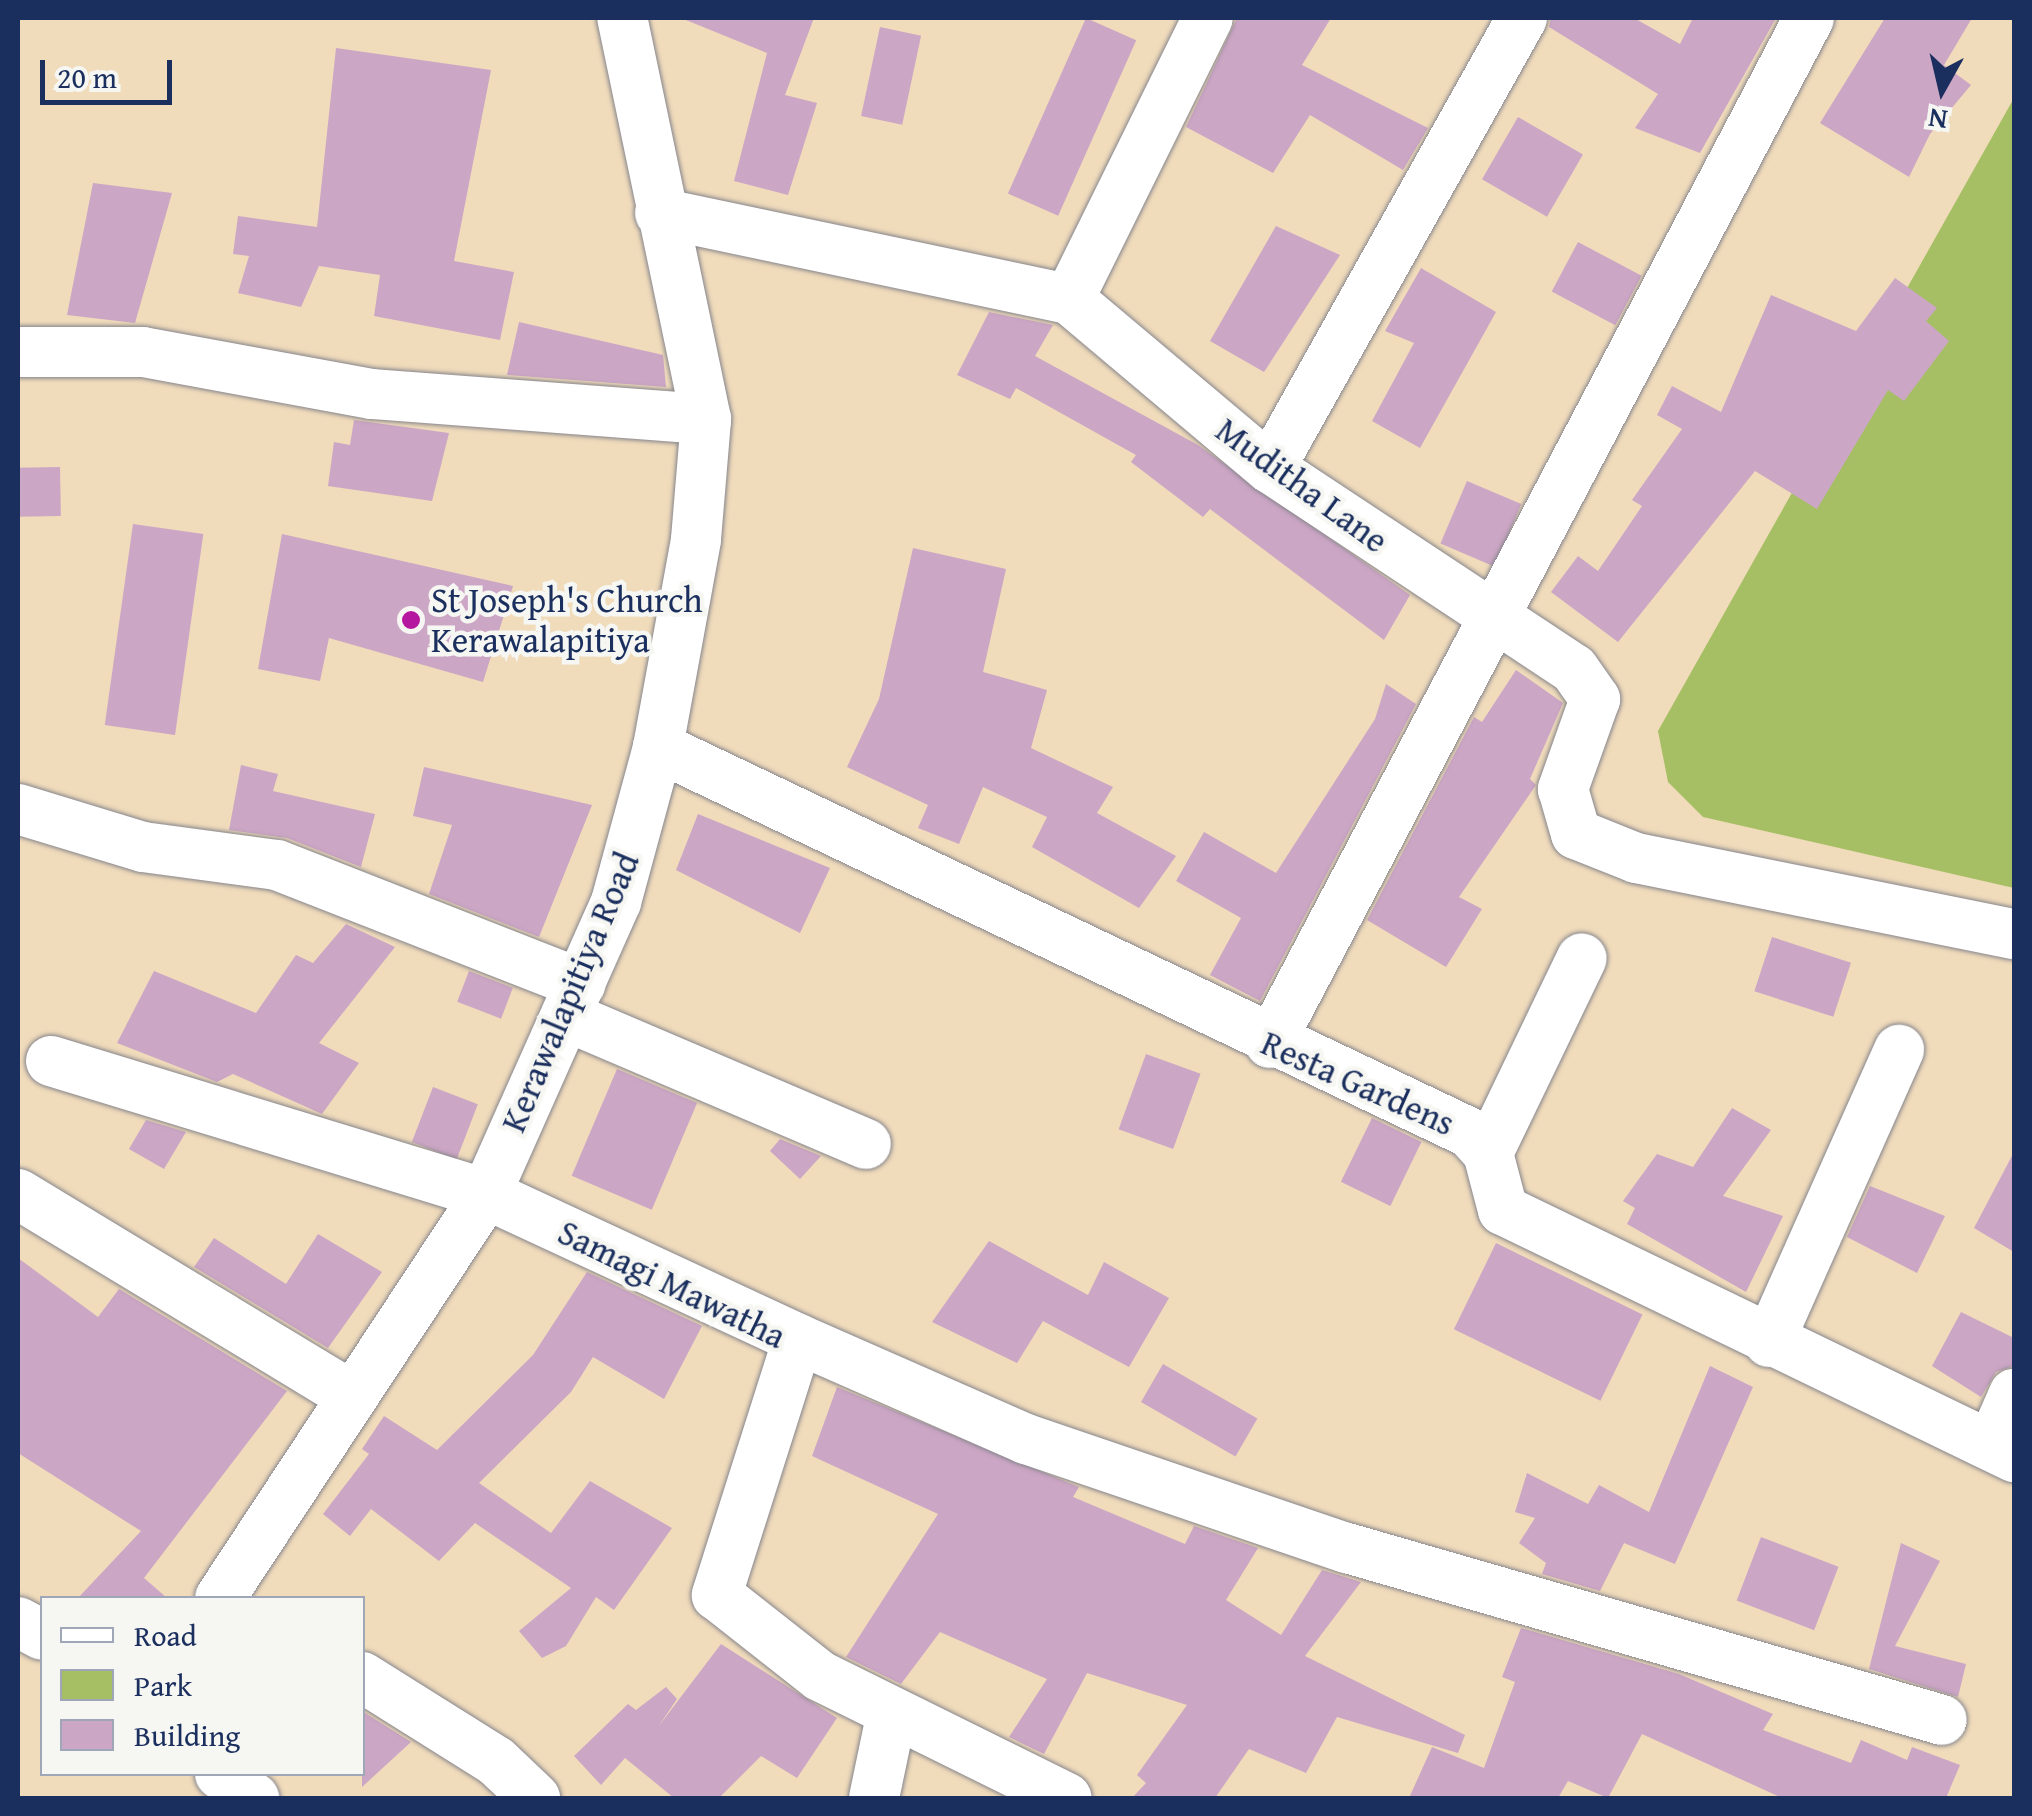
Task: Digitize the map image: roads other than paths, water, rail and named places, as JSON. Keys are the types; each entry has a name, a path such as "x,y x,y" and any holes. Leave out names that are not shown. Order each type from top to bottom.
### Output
{"street":[{"name":"Kerawalapitiya Road","path":"227,1595 350,1395 486,1194 616,902 658,748 696,539 706,419 622,18"},
{"path":"1069,298 1208,18"},
{"path":"1270,468 1522,18"},
{"path":"1270,1043 1497,624 1809,18"},
{"name":"Muditha Lane","path":"660,213 1069,298 1270,468 1497,624 1574,668 1595,699 1563,789 1576,834 1636,858 2014,934"},
{"path":"18,352 144,352 372,394 706,419"},
{"name":"Resta Gardens","path":"658,748 1270,1043 1470,1133 1488,1153 1504,1210 1769,1342 2003,1450"},
{"path":"18,809 142,847 276,865 574,1000 866,1144"},
{"path":"1488,1153 1582,958"},
{"path":"1769,1342 1899,1050"},
{"name":"Samagi Mawatha","path":"50,1061 486,1194 798,1339 717,1595 820,1676 1067,1798"},
{"path":"18,1194 350,1395"},
{"path":"798,1339 1026,1439 1347,1548 1942,1720"},
{"path":"2003,1450 2014,1394"},
{"path":"18,1622 40,1634"},
{"path":"365,1679 496,1761 536,1798"},
{"path":"874,1798 892,1712"},
{"path":"223,1776 254,1798"}],"place":[{"name":"St Joseph's Church Kerawalapitiya","path":"411,620"}]}
